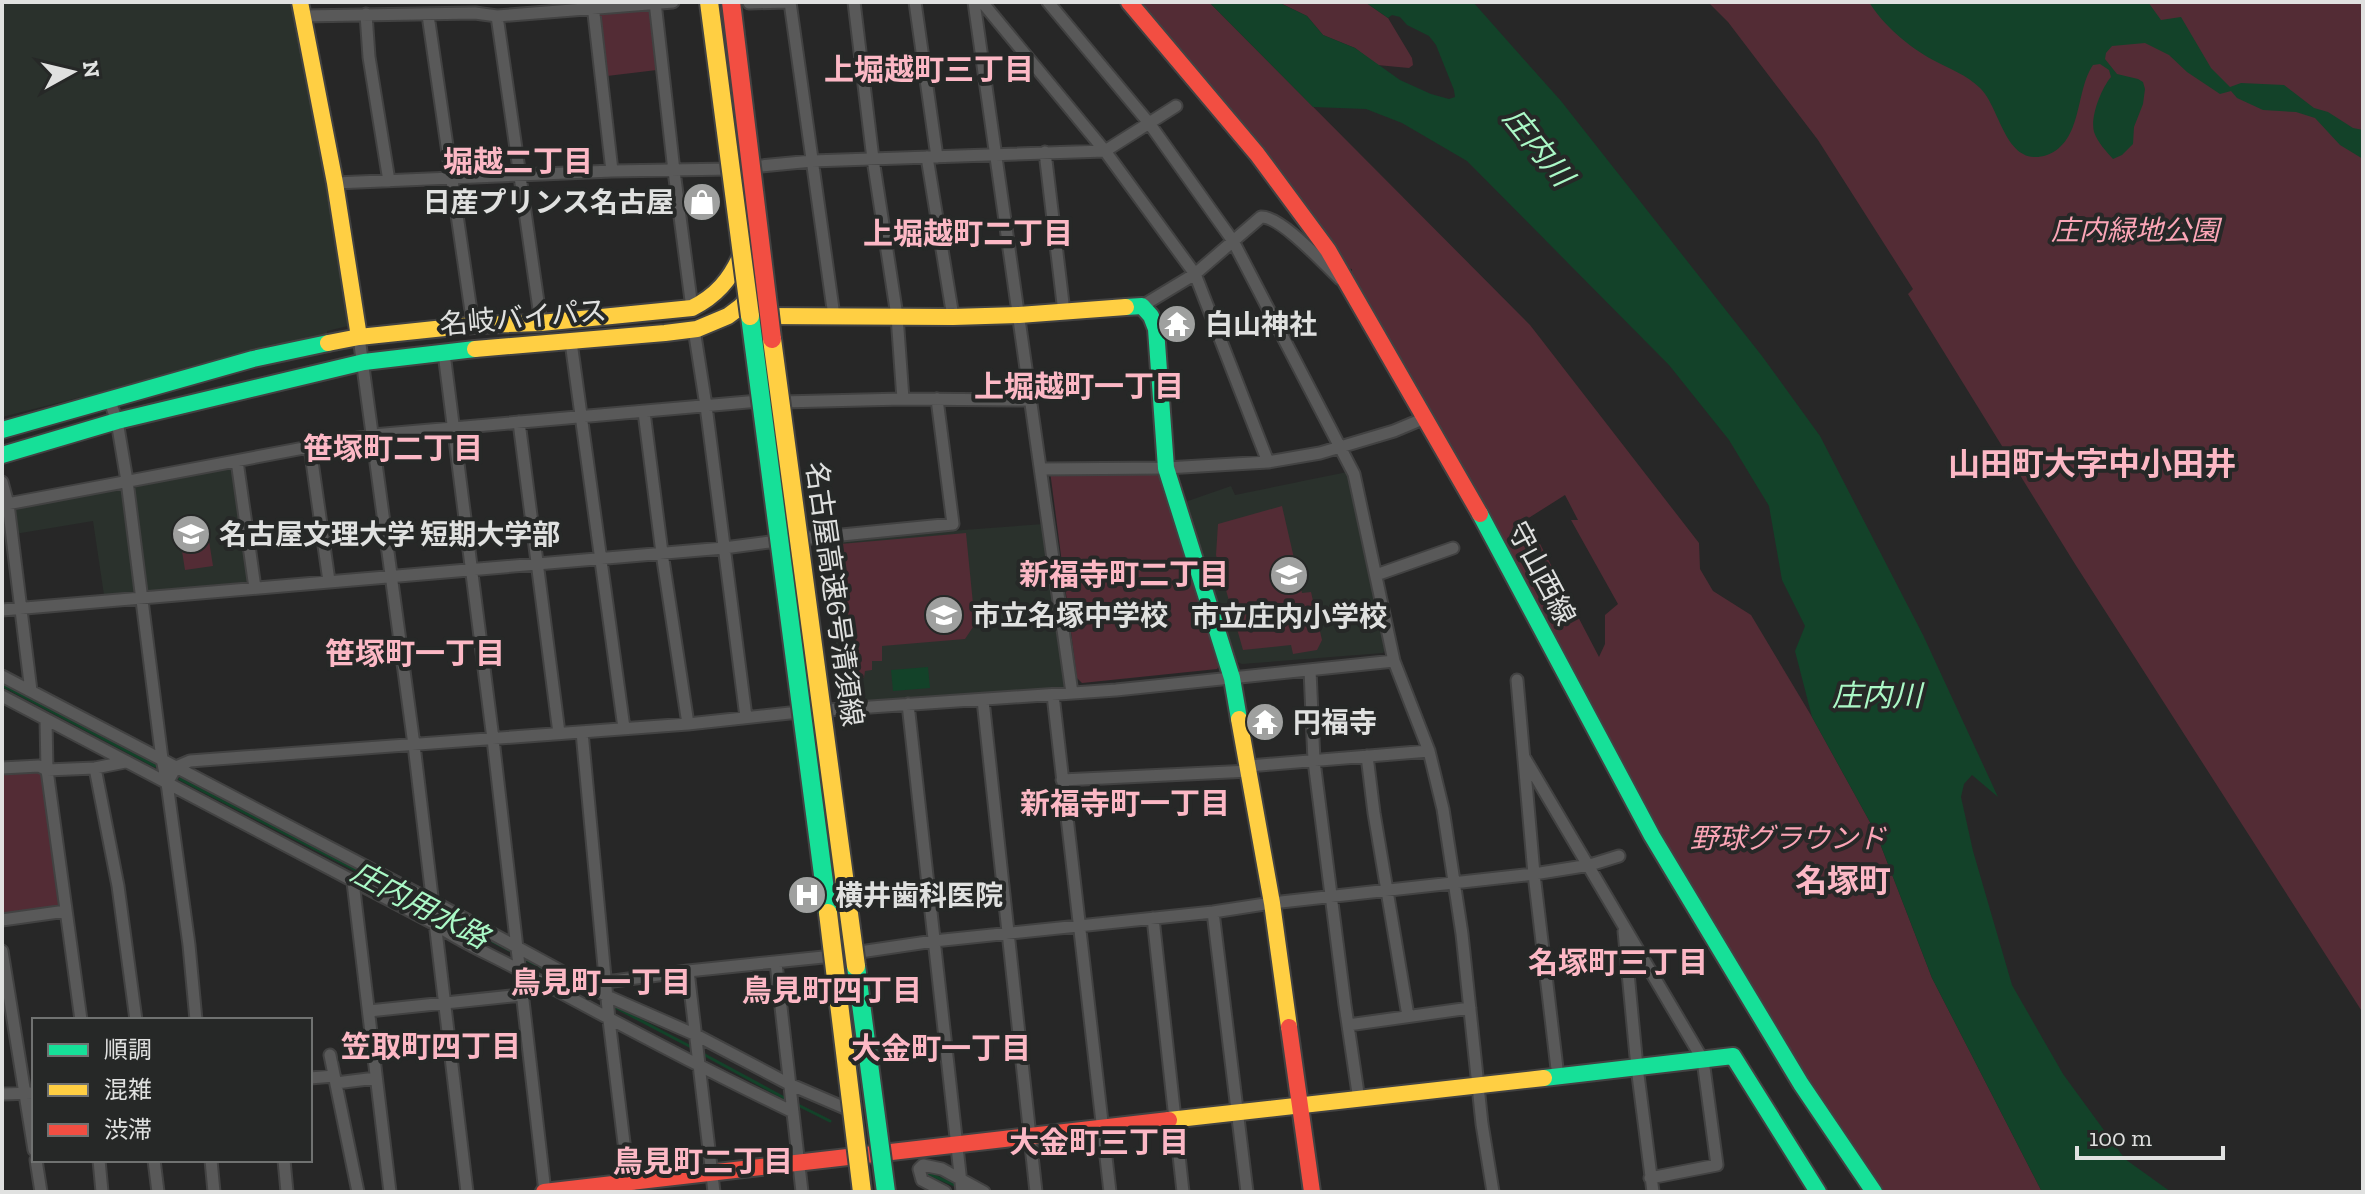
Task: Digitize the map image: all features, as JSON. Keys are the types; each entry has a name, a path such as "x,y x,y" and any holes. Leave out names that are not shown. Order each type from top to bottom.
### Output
{"main road":[{"path":"708,2 751,317 774,344 828,711 858,952"},
{"name":"名古屋高速6号清須線","path":"708,2 863,1192"},
{"path":"733,2 756,167 764,269 751,317 743,333 752,346 863,1192"},
{"name":"名古屋高速6号清須線","path":"733,2 889,1192"},
{"name":"守山西線","path":"1129,2 1301,211 1350,287 1491,535 1652,836 1801,1084 1874,1192"},
{"path":"301,9 335,183 359,337"},
{"path":"751,317 763,243"},
{"path":"763,243 760,294 780,477 829,812 870,1016 889,1192"},
{"name":"名岐バイパス","path":"2,430 253,359 359,337 692,308 712,299 725,286 741,255"},
{"path":"630,315 953,317 1142,306 1151,316 1156,329 1166,468 1232,678 1250,768 1312,1192"},
{"name":"名岐バイパス","path":"2,455 117,421 364,362 403,355 700,328 751,317"},
{"path":"799,706 841,933 874,1192"},
{"path":"544,1192 629,1187 712,1173 1733,1056 1818,1192"}],"street":[{"path":"655,2 692,308"},
{"path":"301,9 428,15 474,7 497,16 552,7 673,2"},
{"path":"749,3 788,2 834,316"},
{"path":"854,2 873,159 897,316 903,399"},
{"path":"915,2 953,317"},
{"path":"974,2 1072,693"},
{"path":"982,2 1105,151 1195,274 1268,462"},
{"path":"1048,2 1149,123 1233,241 1354,474 1394,661 1429,751 1443,809 1493,1192"},
{"path":"593,6 612,171"},
{"path":"366,14 369,57 389,181"},
{"path":"428,15 473,325"},
{"path":"497,16 541,323"},
{"path":"335,183 730,169 812,161 995,153 1105,151 1176,106"},
{"path":"1045,152 1064,312"},
{"path":"1142,306 1195,274 1266,216 1280,223 1350,287"},
{"path":"700,328 706,406 746,717"},
{"path":"359,337 414,745 467,1192"},
{"path":"571,342 624,728"},
{"path":"444,353 493,739 544,1192"},
{"path":"109,399 117,421 127,481 189,945 196,1018"},
{"path":"801,539 953,524 937,399"},
{"path":"782,402 1031,400"},
{"path":"5,504 373,435 759,401"},
{"path":"644,412 688,724"},
{"path":"1041,469 1166,468 1268,462 1341,447 1425,418"},
{"path":"519,422 559,733"},
{"path":"310,447 329,581"},
{"path":"237,461 255,588"},
{"path":"2,482 31,691"},
{"path":"2,610 777,541"},
{"path":"1376,575 1453,548"},
{"path":"167,783 176,767 190,761 688,724 799,706 828,711 1053,695 1394,661"},
{"path":"1310,670 1314,761 1359,1100"},
{"path":"2,676 607,996 696,1035 789,1084 852,1111"},
{"path":"1517,680 1534,874 1558,1077"},
{"path":"1053,695 1110,1192"},
{"path":"2,696 435,924 452,936 698,1067 793,1112"},
{"path":"983,700 1036,1192"},
{"path":"908,704 962,1186"},
{"path":"46,720 47,770 81,1018"},
{"path":"582,732 609,1020 629,1187"},
{"path":"1062,780 1250,768 1429,751"},
{"path":"1367,756 1408,1016"},
{"path":"1524,757 1703,1060 1717,1165 1650,1178"},
{"path":"2,768 95,768 126,762"},
{"path":"95,768 118,886 136,1018"},
{"path":"606,982 934,941 1534,874 1590,865 1619,856"},
{"path":"353,882 390,1192"},
{"path":"2,920 66,911"},
{"path":"1213,912 1247,1192"},
{"path":"1153,918 1183,1192"},
{"path":"1624,927 1653,1192"},
{"path":"2,951 29,1093 32,1127"},
{"path":"776,963 802,1192"},
{"path":"688,971 714,1192"},
{"path":"369,1011 521,995"},
{"path":"1348,1025 1470,1008"},
{"path":"330,1055 358,1192"},
{"path":"312,1078 376,1078"},
{"path":"2,1094 29,1093"},
{"path":"36,1162 41,1192"},
{"path":"99,1162 102,1192"},
{"path":"154,1162 158,1192"},
{"path":"211,1162 214,1192"},
{"path":"284,1162 287,1192"},
{"path":"945,1192 922,1180 919,1169 923,1165 933,1166 962,1186 984,1192"}],"shaded area":[{"path":"2,2 292,2 329,183 352,325 327,331 327,335 2,417"},
{"name":"名古屋文理大学 短期大学部","path":"231,466 234,469 250,579 246,582 147,591 133,490 136,484"},
{"name":"市立庄内小学校","path":"1347,472 1386,647 1383,653 1242,664 1235,661 1185,502 1231,486 1235,495"},
{"path":"118,488 123,492 135,588 133,593 104,595 93,521 15,534 12,513 16,507"},
{"name":"市立名塚中学校","path":"1044,524 1066,687 848,702 843,698 825,540"}],"green space":[{"name":"野球グラウンド","path":"1138,2 1209,2 1530,325 1699,543 1700,569 1713,591 1751,615 1876,833 1932,978 2042,1192 1874,1192 1801,1084 1350,287 1352,269 1344,268 1261,146","holes":["1565,495 1578,520 1571,520 1618,604 1605,615 1605,644 1599,657 1527,519"]},
{"path":"1278,2 1365,2 1388,18 1412,58 1413,65 1409,68 1377,65 1355,48 1323,35 1307,16"},
{"name":"庄内緑地公園","path":"1708,2 2363,2 2363,1013 2075,564 1908,294 1913,289 1818,140 1728,22"},
{"path":"649,8 657,70 607,76 599,10"},
{"path":"1159,469 1219,666 1217,669 1082,683 1077,678 1050,471"},
{"path":"1282,506 1302,593 1311,592 1322,640 1317,650 1293,654 1291,645 1243,650 1216,555 1218,524"},
{"path":"207,528 213,566 185,570 179,532"},
{"path":"966,533 975,624 965,639 882,646 882,661 872,661 872,670 865,671 864,678 855,679 840,544"},
{"path":"42,772 61,907 2,916 2,775"}],"water":[{"name":"庄内川","path":"1209,2 1278,2 1307,16 1323,35 1355,48 1400,80 1449,99 1455,97 1454,90 1436,45 1429,36 1407,25 1400,17 1392,15 1388,18 1365,2 1473,2 1561,101 1762,356 1820,436 1923,635 1998,797 1972,775 1964,784 1961,797 1973,851 2012,985 2063,1074 2125,1159 2171,1192 2042,1192 1932,978 1876,833 1812,717 1795,651 1805,626 1782,580 1769,506 1729,440 1669,365 1467,161 1402,123 1366,109 1313,107"},
{"path":"1869,2 2148,2 2161,20 2181,17 2211,68 2230,87 2241,83 2284,85 2314,108 2363,130 2363,159 2340,145 2315,118 2296,112 2263,110 2237,98 2231,91 2220,94 2187,72 2169,55 2145,43 2112,46 2105,59 2117,74 2143,82 2143,104 2134,127 2133,144 2113,159 2094,132 2097,103 2111,77 2109,70 2100,64 2093,65 2087,76 2067,139 2047,155 2033,157 2013,145 1987,97 1975,83 1906,42"},
{"path":"928,667 930,688 893,691 891,670"}],"waterway":[{"name":"庄内用水路","path":"2,685 155,766"},
{"name":"庄内用水路","path":"180,779 431,909"},
{"name":"庄内用水路","path":"438,913 513,952"},
{"name":"庄内用水路","path":"523,958 584,990"},
{"name":"庄内用水路","path":"611,1005 693,1048"},
{"name":"庄内用水路","path":"703,1054 788,1100"},
{"name":"庄内用水路","path":"794,1103 830,1121"},
{"name":"庄内用水路","path":"927,1173 957,1186"}],"traffic: fast":[{"path":"1126,307 1142,306 1151,316 1156,329 1166,468 1232,678 1239,719"},
{"path":"750,316 828,913"},
{"path":"2,430 253,359 328,343"},
{"path":"2,455 117,421 364,362 475,349"},
{"path":"1480,514 1652,836 1801,1084 1874,1192"},
{"path":"856,966 886,1192"},
{"path":"1544,1078 1733,1056 1818,1192"}],"traffic: slow":[{"path":"300,2 335,183 359,337"},
{"path":"709,2 750,316"},
{"path":"328,343 473,325 541,323 692,308 721,286 741,255"},
{"path":"475,349 697,329 728,316 756,290"},
{"path":"759,316 953,317 1126,307"},
{"path":"772,339 856,966"},
{"path":"1239,719 1272,903 1289,1027"},
{"path":"828,913 862,1192"},
{"path":"1169,1120 1544,1078"}],"traffic: jam":[{"path":"731,2 772,339"},
{"path":"1129,2 1257,154 1328,250 1480,514"},
{"path":"1289,1027 1312,1192"},
{"path":"544,1192 1169,1120"}],"place":[{"name":"日産プリンス名古屋","path":"702,202"},
{"name":"白山神社","path":"1177,324"},
{"name":"名古屋文理大学 短期大学部","path":"191,534"},
{"name":"市立庄内小学校","path":"1289,575"},
{"name":"市立名塚中学校","path":"944,615"},
{"name":"円福寺","path":"1265,722"},
{"name":"横井歯科医院","path":"807,895"}],"district":[{"name":"上堀越町三丁目","path":"929,70"},
{"name":"堀越二丁目","path":"518,162"},
{"name":"上堀越町二丁目","path":"968,234"},
{"name":"上堀越町一丁目","path":"1079,387"},
{"name":"笹塚町二丁目","path":"393,449"},
{"name":"山田町大字中小田井","path":"2092,464"},
{"name":"新福寺町二丁目","path":"1124,575"},
{"name":"笹塚町一丁目","path":"415,654"},
{"name":"新福寺町一丁目","path":"1125,804"},
{"name":"名塚町","path":"1843,881"},
{"name":"名塚町三丁目","path":"1618,963"},
{"name":"鳥見町一丁目","path":"601,983"},
{"name":"鳥見町四丁目","path":"832,991"},
{"name":"笠取町四丁目","path":"431,1047"},
{"name":"大金町一丁目","path":"941,1049"},
{"name":"大金町三丁目","path":"1099,1143"},
{"name":"鳥見町二丁目","path":"703,1162"}]}
